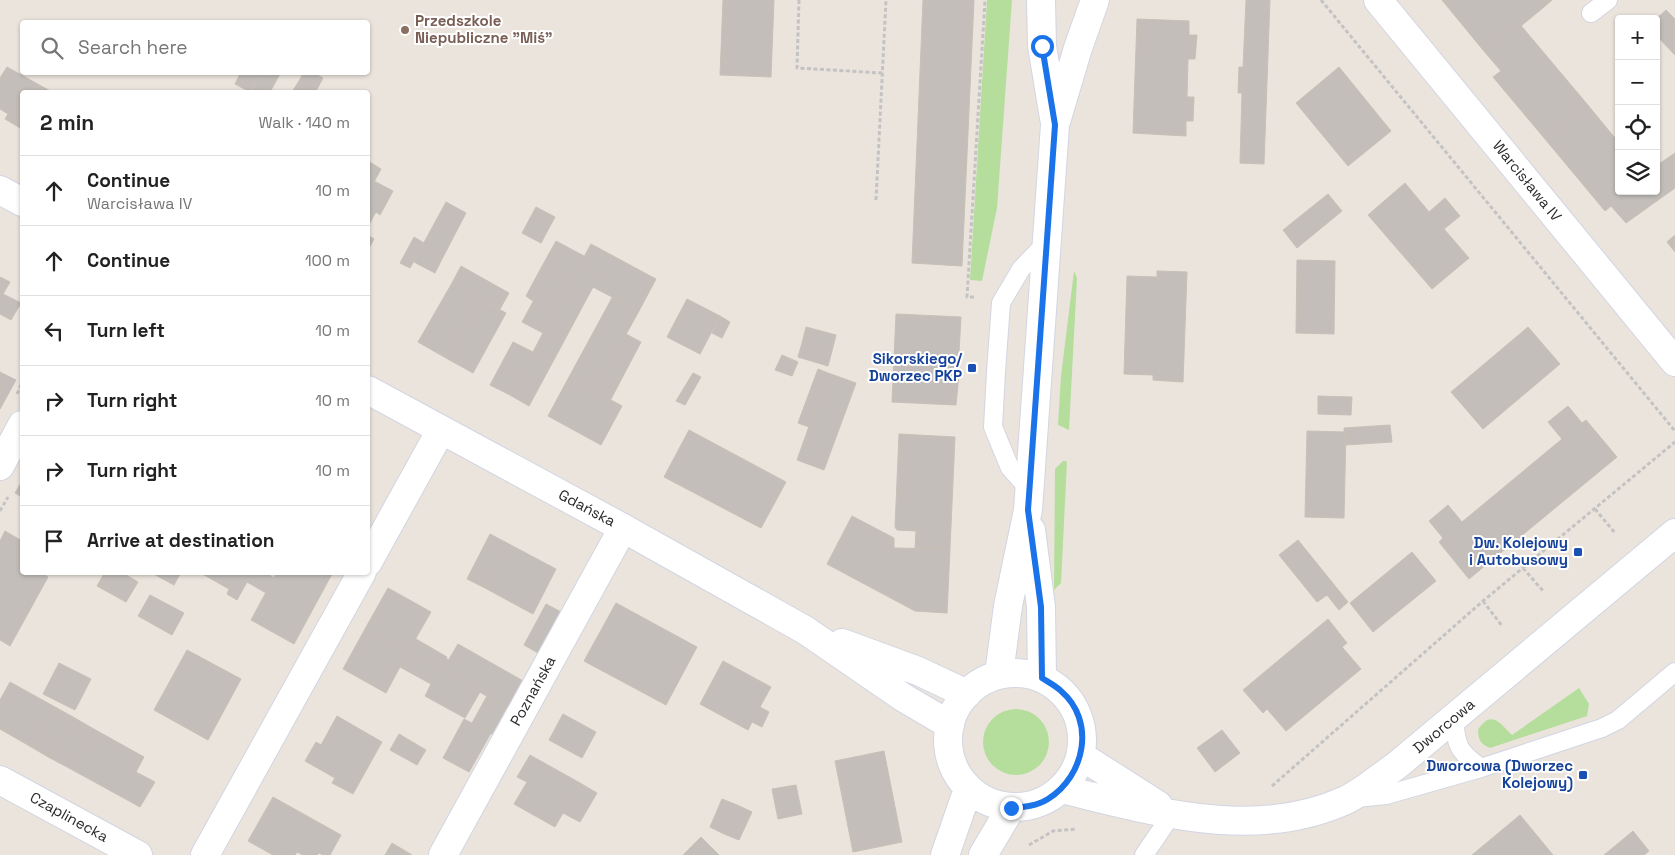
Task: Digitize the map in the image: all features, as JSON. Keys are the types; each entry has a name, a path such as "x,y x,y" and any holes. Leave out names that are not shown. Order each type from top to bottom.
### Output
{"street":[{"path":"999,674 1008,606 1029,500 1048,240 1055,125 1042,46 1041,0"},
{"path":"1055,125 1078,48 1096,0"},
{"name":"Warcisława IV","path":"1378,0 1675,362"},
{"path":"0,190 20,201"},
{"name":"Gdańska","path":"370,391 623,528 805,630 904,698 950,725"},
{"path":"0,466 20,430"},
{"path":"370,558 441,430"},
{"path":"1029,500 1041,607 1042,678"},
{"name":"Poznańska","path":"443,855 623,528"},
{"name":"Dworcowa","path":"1062,790 1172,814 1233,822 1276,819 1311,812 1348,799 1396,766 1675,533"},
{"path":"205,855 360,575"},
{"name":"Gdańska","path":"805,630 918,671 966,694"},
{"path":"1021,673 1042,678 1062,691 1076,710 1083,732 1081,756 1074,774 1062,790 1046,800 1029,806 1011,808 988,802 968,789 958,775 951,759 948,742 950,725 956,708 966,694 981,682 999,674 1021,673"},
{"name":"Dworcowa","path":"1081,756 1172,814"},
{"name":"Czaplinecka","path":"0,780 138,855"},
{"path":"945,855 968,789"},
{"path":"983,855 1011,808"}],"lane":[{"path":"1592,14 1608,0"},
{"path":"1029,500 1010,468 993,427 996,372 1002,303 1021,268 1048,240"},
{"path":"1348,799 1386,795 1481,768 1602,728 1618,720 1675,672"},
{"path":"1454,718 1456,737 1460,750 1465,757 1481,768"},
{"path":"1144,855 1172,814"}],"path":[{"path":"799,0 796,68 882,73"},
{"path":"876,200 886,0"},
{"path":"976,297 967,297 985,0"},
{"path":"1321,0 1675,431"},
{"path":"1266,792 1483,600 1675,442"},
{"path":"1595,509 1615,533"},
{"path":"1524,568 1544,592"},
{"path":"1483,600 1502,626"},
{"path":"1024,850 1030,844 1053,831 1084,829"}],"green space":[{"path":"987,0 1012,0 997,208 982,281 970,280"},
{"path":"1074,271 1077,278 1069,430 1058,425 1061,376"},
{"path":"1063,461 1067,462 1061,583 1054,590 1055,469"},
{"path":"1579,688 1589,704 1587,716 1490,748 1479,739 1478,730 1487,720 1495,720 1512,735"},
{"path":"1016,709 1029,712 1039,719 1046,729 1049,742 1046,755 1039,765 1029,772 1016,775 1003,772 993,765 986,755 983,742 986,729 993,719 1003,712"}],"building":[{"path":"723,0 774,0 771,77 720,75"},
{"path":"923,0 974,0 962,266 912,263"},
{"path":"1246,0 1270,0 1264,164 1240,163 1242,93 1238,93 1239,67 1243,67"},
{"path":"1442,0 1538,0 1544,7 1521,26 1518,22 1483,50"},
{"path":"1538,0 1552,0 1544,7"},
{"path":"1666,10 1675,19 1675,55 1660,39 1660,15"},
{"path":"1137,19 1189,21 1189,35 1197,35 1195,59 1188,59 1187,97 1194,97 1193,121 1186,121 1186,136 1133,133"},
{"path":"1518,22 1587,104 1545,139 1493,77 1501,71 1483,50"},
{"path":"7,67 48,90 20,90 20,128 5,119 8,114 0,109 0,78"},
{"path":"1339,67 1391,131 1348,166 1296,103"},
{"path":"240,75 259,75 251,90 246,90 235,84"},
{"path":"260,75 279,75 271,90 252,90"},
{"path":"302,75 318,75 323,78 317,90 299,81"},
{"path":"299,81 314,90 293,90"},
{"path":"1587,104 1615,138 1615,195 1660,195 1660,163 1675,153 1675,188 1626,223 1611,206 1605,211 1545,139"},
{"path":"370,162 381,169 370,189"},
{"path":"374,181 393,191 380,215 376,212 373,217 370,215 370,189"},
{"path":"1405,183 1429,212 1445,198 1460,216 1444,229 1469,258 1432,289 1368,215"},
{"path":"1328,194 1342,211 1297,248 1283,230"},
{"path":"446,202 466,213 442,259 421,248"},
{"path":"536,207 555,217 541,243 522,233"},
{"path":"1675,235 1675,252 1667,242"},
{"path":"370,236 374,239 370,246"},
{"path":"414,237 424,243 410,268 400,263"},
{"path":"556,241 584,256 570,283 541,268"},
{"path":"591,244 656,279 639,311 589,285 595,274 579,266"},
{"path":"421,248 442,259 435,273 414,262"},
{"path":"1297,260 1335,261 1334,334 1296,333"},
{"path":"461,266 509,293 500,309 452,283"},
{"path":"579,266 595,274 589,285 593,287 563,343 543,333"},
{"path":"541,268 570,283 561,301 540,289 533,301 526,296"},
{"path":"1157,271 1187,272 1183,382 1153,380 1153,375 1124,374 1127,276 1157,277"},
{"path":"0,277 10,282 3,294 20,302 20,305 11,320 0,314"},
{"path":"452,283 479,298 446,358 418,342"},
{"path":"540,289 561,301 543,333 522,322"},
{"path":"613,296 639,311 594,392 569,377"},
{"path":"479,298 506,313 473,373 446,358"},
{"path":"687,299 720,316 700,354 667,337"},
{"path":"896,314 961,317 959,353 961,353 956,405 892,402"},
{"path":"720,316 730,322 722,338 712,333"},
{"path":"806,327 836,335 832,351 802,343"},
{"path":"1528,327 1560,364 1483,429 1451,392"},
{"path":"543,333 563,343 529,406 510,395"},
{"path":"626,334 641,342 610,401 594,392"},
{"path":"513,342 533,352 510,395 490,385"},
{"path":"802,343 832,351 828,366 798,357"},
{"path":"782,355 798,362 792,376 775,370"},
{"path":"818,369 828,373 809,427 798,423"},
{"path":"0,372 16,380 0,409"},
{"path":"693,373 701,377 685,405 676,401"},
{"path":"828,373 856,383 824,470 797,460"},
{"path":"569,377 622,406 601,445 548,416"},
{"path":"1318,396 1352,397 1351,415 1318,414"},
{"path":"1568,406 1582,423 1586,420 1617,457 1469,579 1439,542 1443,538 1429,521 1448,505 1462,522 1562,439 1548,422"},
{"path":"1390,425 1392,442 1345,445 1344,428"},
{"path":"689,430 786,482 761,528 664,477"},
{"path":"1307,431 1346,432 1344,518 1305,517"},
{"path":"899,434 955,437 950,549 915,549 916,531 897,530 895,527"},
{"path":"20,484 20,496 15,493"},
{"path":"852,516 894,538 894,548 950,549 947,613 915,611 827,564"},
{"path":"5,531 20,540 20,575 45,575 48,577 10,646 0,640 0,541"},
{"path":"490,534 507,543 483,587 467,579"},
{"path":"1298,540 1348,602 1339,610 1327,595 1317,602 1279,555"},
{"path":"507,543 556,569 533,614 483,587"},
{"path":"1412,552 1436,581 1373,632 1350,603"},
{"path":"103,575 126,575 138,582 126,602 97,586"},
{"path":"156,575 179,575 174,585"},
{"path":"204,575 270,575 274,578 266,593 247,582 237,600 227,594 229,589"},
{"path":"275,575 331,575 294,644 251,620"},
{"path":"388,588 431,612 408,652 365,629"},
{"path":"150,595 184,613 172,635 138,616"},
{"path":"616,603 697,647 666,705 584,661"},
{"path":"546,604 563,613 540,654 524,645"},
{"path":"1328,619 1347,643 1342,647 1361,669 1286,731 1267,709 1263,713 1243,690"},
{"path":"365,629 408,652 386,693 343,669"},
{"path":"416,639 447,657 446,659 449,660 442,671 408,652"},
{"path":"458,644 525,682 510,709 442,671"},
{"path":"187,650 241,679 208,740 154,710"},
{"path":"408,652 480,692 465,718 425,696 431,684 400,667"},
{"path":"723,661 771,687 760,707 769,712 762,727 752,722 748,730 700,704"},
{"path":"59,663 91,679 75,710 43,694"},
{"path":"10,682 55,707 33,748 0,729 0,700"},
{"path":"487,696 507,707 492,734 472,723"},
{"path":"55,707 73,717 50,758 33,748"},
{"path":"563,714 596,732 582,758 549,740"},
{"path":"337,716 382,742 353,794 332,783 335,778 305,761 316,742 321,745"},
{"path":"73,717 92,728 69,768 50,758"},
{"path":"464,719 491,733 469,772 443,758"},
{"path":"92,728 144,757 136,772 155,782 140,807 69,768"},
{"path":"1222,730 1240,753 1215,772 1197,748"},
{"path":"399,734 426,750 417,765 390,750"},
{"path":"884,751 902,842 853,852 835,761"},
{"path":"530,755 580,783 555,827 514,804 527,782 517,777"},
{"path":"580,783 597,793 580,822 563,813"},
{"path":"796,785 802,814 778,819 772,789"},
{"path":"273,797 341,835 330,855 319,853 317,855 303,855 297,852 295,855 273,855 248,841"},
{"path":"722,799 737,805 724,834 710,827"},
{"path":"737,805 752,812 739,840 724,834"},
{"path":"1520,815 1553,855 1472,855"},
{"path":"1633,831 1649,851 1644,855 1604,855"},
{"path":"701,837 719,855 683,855"},
{"path":"392,843 412,855 385,855"}],"place":[{"name":"Przedszkole Niepubliczne \"Miś\"","path":"405,30"},
{"name":"Sikorskiego/ Dworzec PKP","path":"972,368"},
{"name":"Dw. Kolejowy i Autobusowy","path":"1578,552"},
{"name":"Dworcowa (Dworzec Kolejowy)","path":"1583,775"}],"route":[{"path":"1011,808 1029,806 1046,800 1062,790 1074,774 1081,756 1083,732 1076,710 1062,691 1042,678 1041,607 1028,510 1055,125 1042,46"}]}
